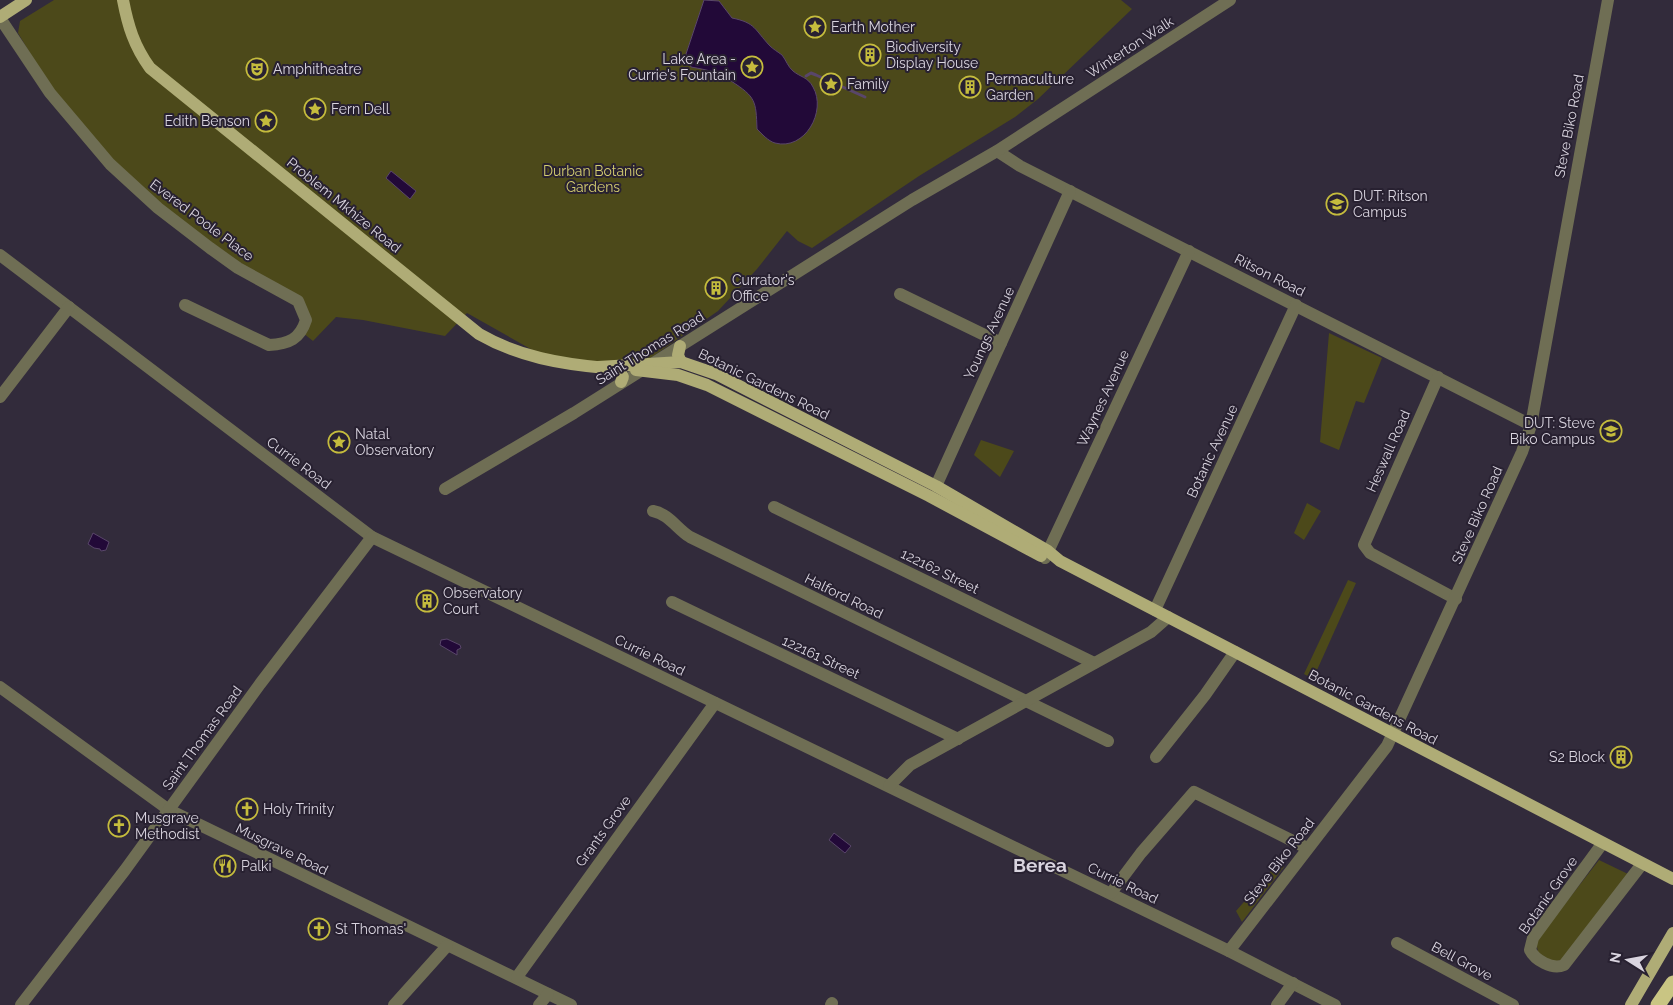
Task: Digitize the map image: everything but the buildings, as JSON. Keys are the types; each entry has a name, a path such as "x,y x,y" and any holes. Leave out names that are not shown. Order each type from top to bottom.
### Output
{"highway":[{"path":"1658,1005 1673,984"}],"main road":[{"path":"0,18 26,0"},
{"name":"Problem Mkhize Road","path":"122,0 129,30 136,47 150,68 479,334 497,344 538,358 571,365 598,367"},
{"path":"680,346 678,355 681,362"},
{"name":"Botanic Gardens Road","path":"598,367 618,369 644,368 681,362 716,374 936,486 1047,555"},
{"name":"Botanic Gardens Road","path":"598,367 644,368 678,375 707,385 1060,561 1602,844 1673,879"},
{"path":"618,369 623,377 622,382"},
{"path":"1631,1005 1673,933"}],"street":[{"name":"Winterton Walk","path":"997,151 1230,0"},
{"name":"Steve Biko Road","path":"1229,950 1387,746 1522,452 1531,425 1608,0"},
{"name":"Evered Poole Place","path":"0,18 50,93 110,164 158,208 210,248 238,268 298,301 306,320 302,333 293,340 284,344 270,344 184,305"},
{"name":"Ritson Road","path":"997,151 1012,162 1531,425"},
{"name":"Saint Thomas Road","path":"445,489 622,382 912,200 997,151"},
{"name":"Youngs Avenue","path":"936,486 1070,191"},
{"name":"Waynes Avenue","path":"1047,555 1189,251"},
{"name":"Currie Road","path":"0,255 372,537 1229,950 1335,1005"},
{"path":"900,294 1001,343"},
{"name":"Botanic Avenue","path":"1154,610 1296,305"},
{"path":"0,397 69,307"},
{"name":"Heswall Road","path":"1438,377 1365,538 1364,545 1370,553 1456,599"},
{"name":"122162 Street","path":"774,507 1094,663"},
{"name":"Halford Road","path":"653,511 666,516 679,530 690,538 1108,741"},
{"name":"Saint Thomas Road","path":"22,1005 169,810 260,684 372,537"},
{"name":"122161 Street","path":"672,602 958,739"},
{"path":"889,786 910,766 1151,632 1168,617"},
{"path":"1156,757 1205,695 1235,652"},
{"name":"Musgrave Road","path":"0,686 169,810 447,946 517,977 571,1005"},
{"name":"Grants Grove","path":"517,977 715,703"},
{"path":"1111,893 1142,853 1196,792 1307,848"},
{"name":"Botanic Grove","path":"1602,844 1533,938 1530,953 1550,966 1560,967 1570,960 1642,864"},
{"name":"Bell Grove","path":"1397,943 1513,1005"},
{"path":"394,1005 447,946"},
{"path":"1276,1005 1293,983"},
{"path":"539,1005 548,994"}],"green space":[{"name":"Durban Botanic Gardens","path":"54,0 1121,0 1132,9 1038,99 1015,117 919,176 812,248 798,241 787,231 757,269 718,311 639,366 543,356 467,313 445,336 363,320 336,317 313,341 303,333 308,318 269,283 147,197 59,102 18,33 20,21"},
{"path":"1329,333 1382,358 1364,403 1356,401 1339,450 1320,442"},
{"path":"981,440 1014,451 1000,477 974,455"},
{"path":"1307,503 1321,511 1304,540 1294,533"},
{"path":"1348,580 1356,583 1313,679 1304,674"},
{"path":"1284,856 1284,867 1242,922 1236,911"},
{"path":"1599,860 1628,874 1563,960 1552,961 1538,952 1536,941"}],"shaded area":[{"path":"704,0 719,1 732,18 750,25 770,46 782,55 791,69 806,79 813,87 817,97 815,117 811,127 796,141 786,144 775,143 768,139 757,129 755,106 753,100 745,91 717,73 691,67 686,54"},
{"path":"391,171 416,191 410,199 386,178"},
{"path":"93,533 109,542 106,550 101,551 88,544"},
{"path":"447,639 460,645 461,648 457,650 457,655 440,645 441,640"},
{"path":"834,833 851,846 845,853 829,840"}],"waterway":[{"path":"806,76 811,73 865,97"}],"place":[{"name":"Earth Mother","path":"815,27"},
{"name":"Biodiversity Display House","path":"870,55"},
{"name":"Lake Area - Currie's Fountain","path":"752,67"},
{"name":"Amphitheatre","path":"257,69"},
{"name":"Family","path":"831,84"},
{"name":"Permaculture Garden","path":"970,87"},
{"name":"Fern Dell","path":"315,109"},
{"name":"Edith Benson","path":"266,121"},
{"name":"DUT: Ritson Campus","path":"1337,204"},
{"name":"Currator's Office","path":"716,288"},
{"name":"DUT: Steve Biko Campus","path":"1611,431"},
{"name":"Natal Observatory","path":"339,442"},
{"name":"Observatory Court","path":"427,601"},
{"name":"S2 Block","path":"1621,757"},
{"name":"Holy Trinity","path":"247,809"},
{"name":"Musgrave Methodist","path":"119,826"},
{"name":"Palki","path":"225,866"},
{"name":"St Thomas'","path":"319,929"}],"district":[{"name":"Berea","path":"1040,865"}]}
